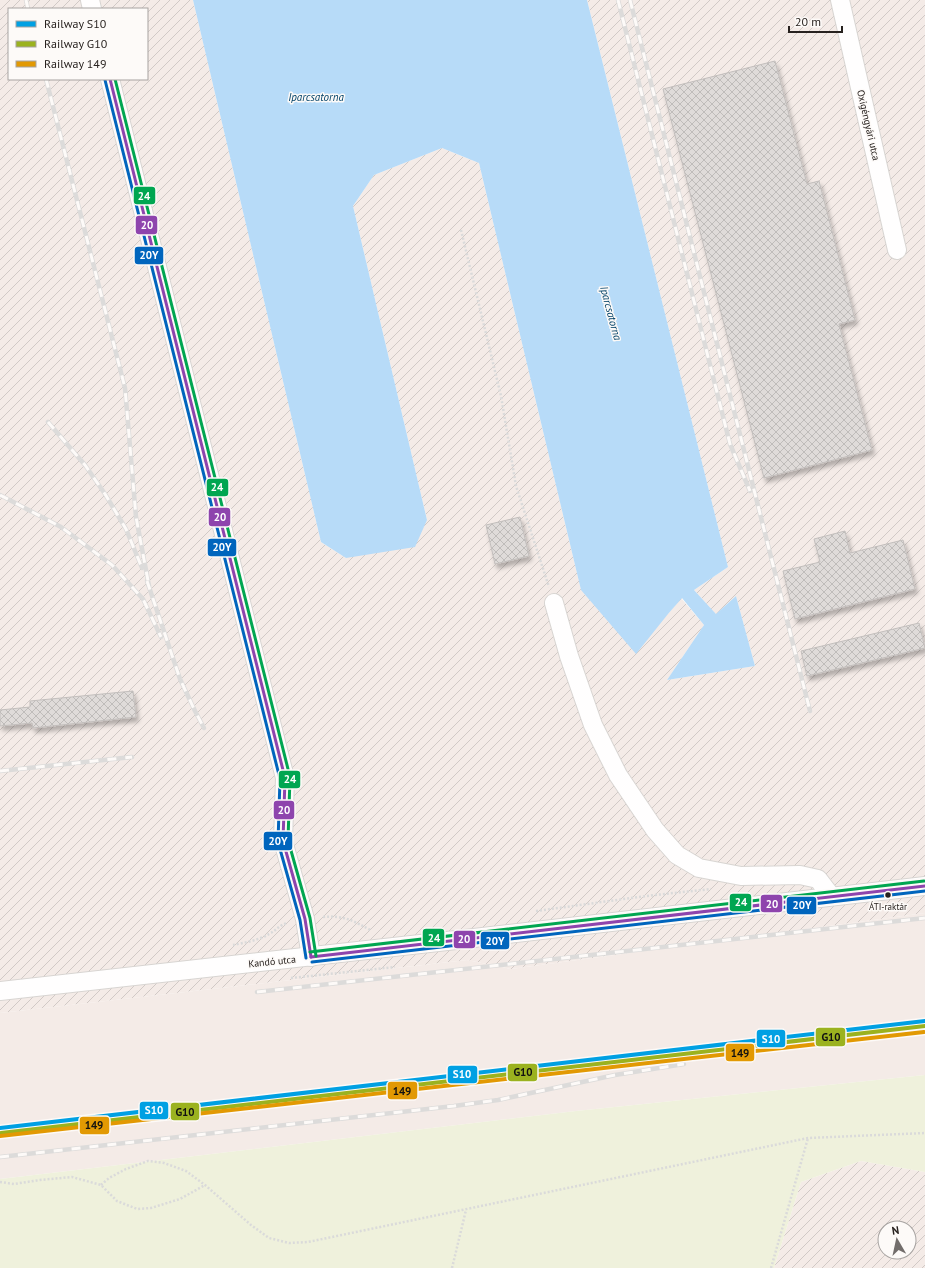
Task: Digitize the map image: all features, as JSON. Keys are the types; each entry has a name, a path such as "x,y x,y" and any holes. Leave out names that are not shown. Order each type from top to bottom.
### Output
{"street":[{"name":"Oxigéngyári utca","path":"840,0 897,250"},
{"path":"110,80 285,778 283,841 306,919 311,957"},
{"path":"554,603 569,656 593,725 618,775 655,830 678,855 699,868 741,876 800,875 818,880 831,896"},
{"name":"Kandó utca","path":"0,992 925,886"}],"path":[{"path":"461,230 501,396 516,486 554,603"},
{"path":"531,912 646,896 714,889"},
{"path":"328,917 340,916 358,923 373,932"},
{"path":"101,1185 109,1178 126,1169 148,1161 164,1163 186,1171 269,1238 289,1243 308,1242 808,1138 925,1133"},
{"path":"771,1268 808,1138"},
{"path":"0,1182 14,1184 72,1177 101,1185 117,1201 137,1209 151,1208 180,1199 205,1185"},
{"path":"452,1268 466,1210"}],"shaded area":[{"path":"0,0 193,0 321,542 346,558 427,520 353,206 374,175 442,148 479,163 581,590 668,614 681,598 704,625 667,680 755,666 736,596 716,614 694,590 728,567 587,0 925,0 925,913 511,969 467,960 0,1013"},
{"path":"925,913 925,1075 576,1111 0,1179 0,1013 467,960 511,969"},
{"path":"861,1161 925,1172 925,1268 774,1268 801,1182"}],"green space":[{"path":"925,1075 925,1172 861,1161 801,1182 774,1268 0,1268 0,1179 576,1111"}],"water":[{"name":"Iparcsatorna","path":"193,0 587,0 728,567 694,590 716,614 736,596 755,666 667,680 704,625 682,598 636,654 581,590 479,163 442,148 374,175 353,206 427,520 415,547 346,558 321,542"}],"building":[{"path":"775,61 807,184 819,181 855,320 839,324 872,450 764,478 663,89"},
{"path":"520,517 529,556 495,564 486,525"},
{"path":"845,531 850,553 903,540 915,589 795,619 783,571 820,562 814,539"},
{"path":"919,623 925,648 807,676 801,651"},
{"path":"133,691 136,717 33,728 32,723 0,726 0,710 30,707 30,701"}],"railway":[{"path":"26,0 28,8"},
{"path":"618,0 730,444 750,491"},
{"path":"630,0 810,711"},
{"path":"46,80 125,388 136,517 149,586"},
{"path":"48,422 85,465 105,494 126,529 142,568"},
{"path":"0,495 61,527 112,565 143,599 161,637"},
{"path":"147,581 180,679 204,728"},
{"path":"0,771 132,757"},
{"path":"257,992 925,918"},
{"path":"0,1157 454,1106 498,1100 615,1075 684,1064"}],"rail line":[{"name":"S10","path":"0,1128 925,1021"},
{"name":"G10","path":"1,1133 925,1026"},
{"name":"149","path":"0,1136 924,1032"}],"transit line":[{"name":"20Y","path":"105,80 280,779 278,842 300,920 306,958"},
{"name":"20","path":"110,80 285,778 283,841 305,919 311,957"},
{"name":"24","path":"115,80 290,777 288,840 310,918 316,956"},
{"name":"24","path":"310,952 924,881"},
{"name":"20","path":"311,957 925,886"},
{"name":"20Y","path":"312,962 925,891"}],"place":[{"name":"ÁTI-raktár","path":"888,895"}]}
